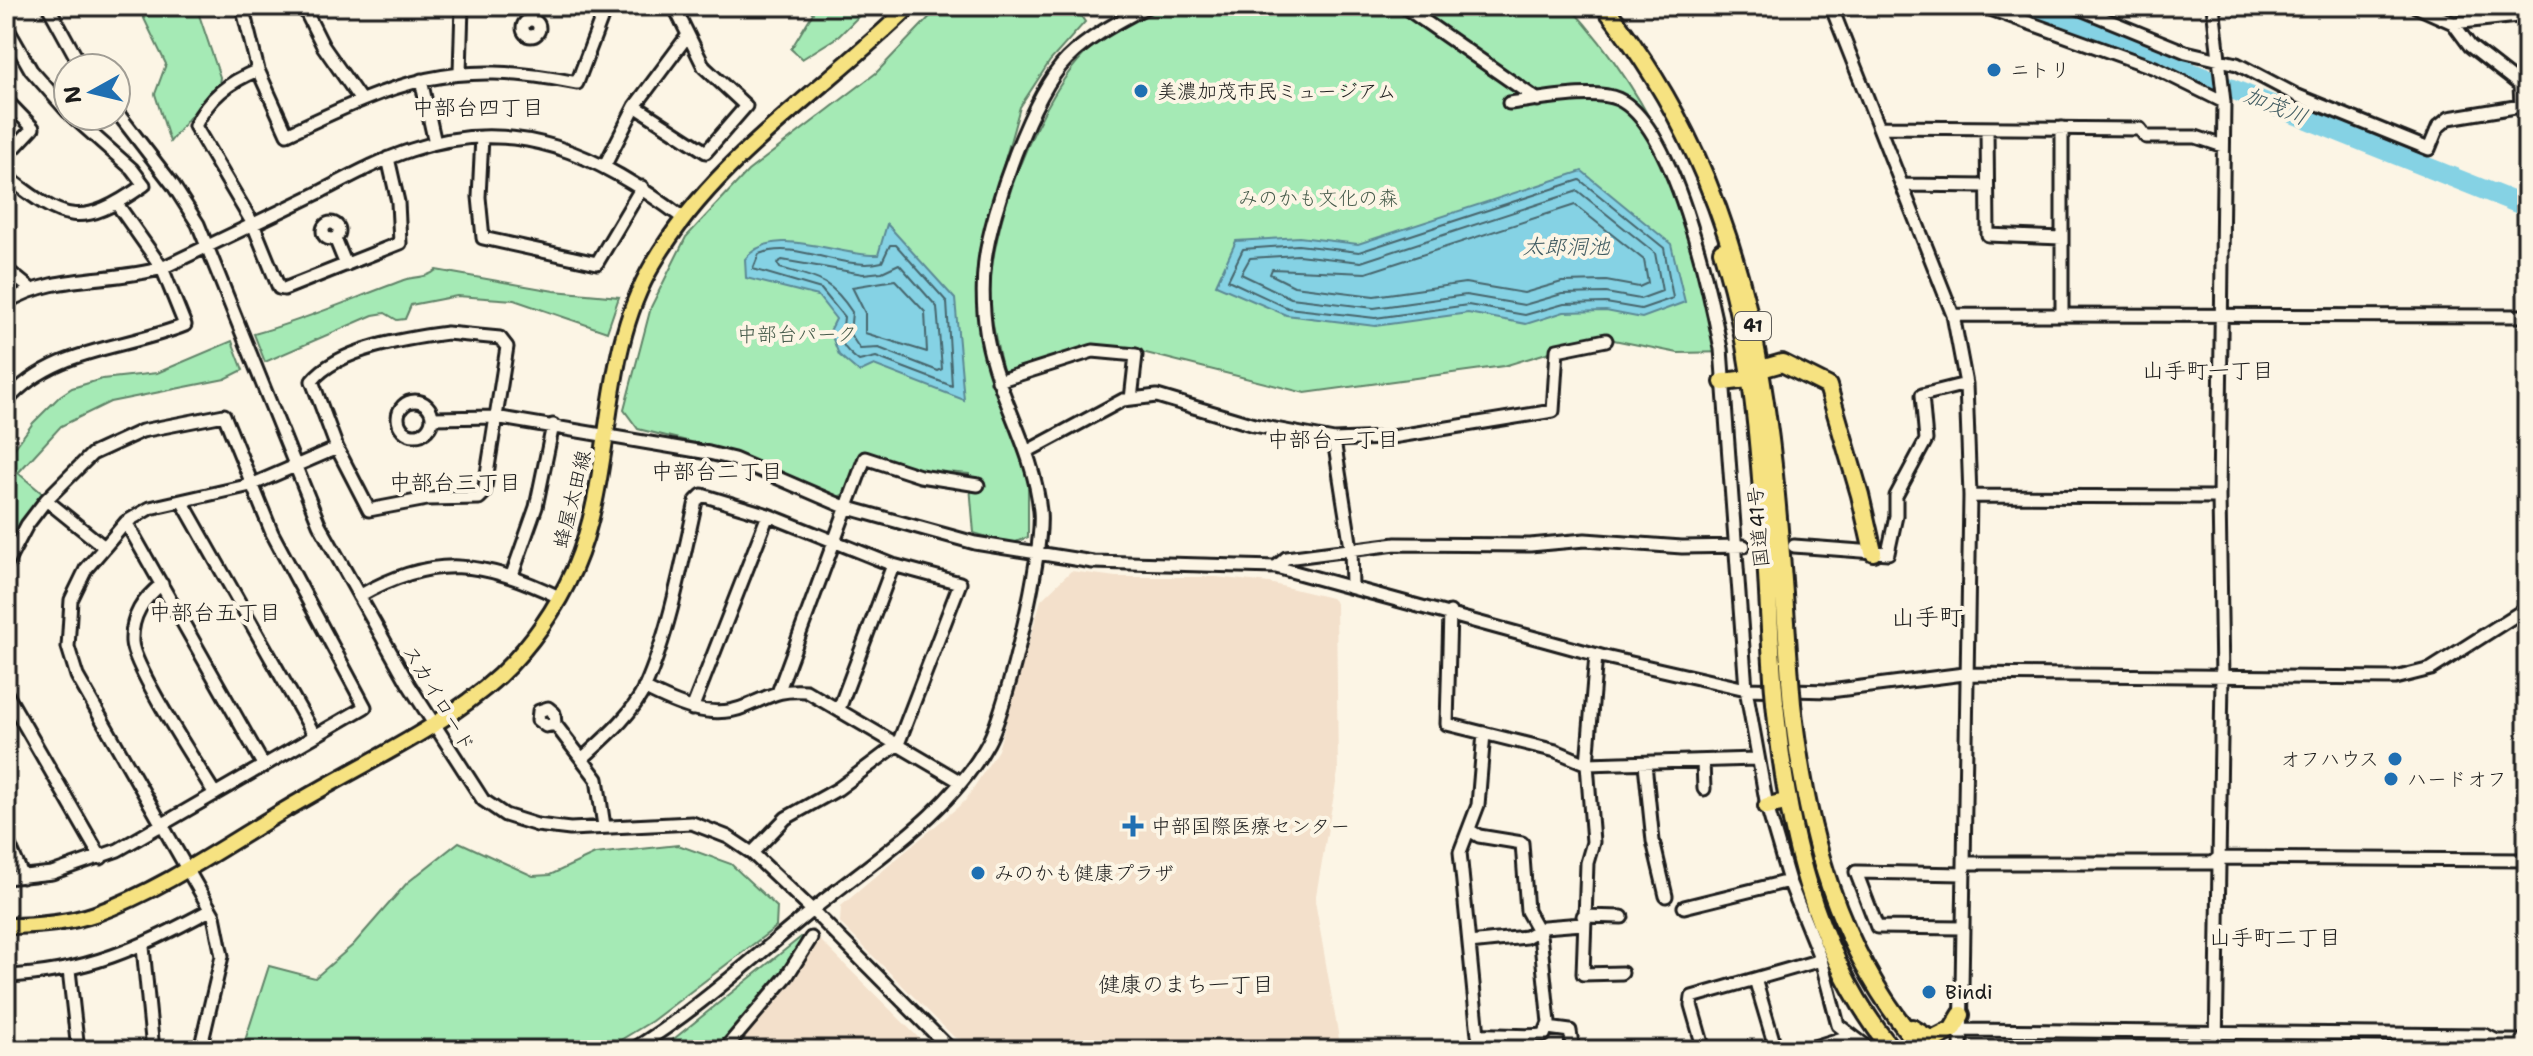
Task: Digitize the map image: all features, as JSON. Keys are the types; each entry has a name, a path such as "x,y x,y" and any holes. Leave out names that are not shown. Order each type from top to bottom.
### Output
{"highway":[{"name":"国道41号","path":"1595,6 1667,113 1695,175 1727,267 1754,374"},
{"name":"国道41号","path":"1604,6 1647,64 1703,168 1741,276 1754,374 1784,704 1786,802 1803,874 1837,964 1892,1050"},
{"path":"1723,382 1782,363 1828,386 1873,552"},
{"name":"国道41号","path":"1784,704 1816,851 1832,900 1880,991 1923,1050"},
{"path":"1767,806 1786,802"},
{"path":"1880,991 1924,1038 1944,1036 1961,1023"}],"main road":[{"name":"蜂屋太田線","path":"6,926 41,925 89,916 131,898 432,724 462,705 514,661 559,597 583,546 608,435 622,336 636,295 683,218 713,183 910,6"}],"street":[{"path":"48,6 73,52"},
{"path":"242,6 258,70 287,134 360,99 421,80 460,72 524,72 577,83 606,6"},
{"path":"303,6 323,46 360,99"},
{"path":"460,72 462,6"},
{"path":"532,20 534,6"},
{"path":"635,106 706,152 746,106 709,73 674,6"},
{"path":"632,1050 729,981 924,820 961,782 990,740 1000,712 1039,553 1041,513 1028,451 998,381 983,299 985,259 1011,168 1043,91 1067,59 1108,27 1148,6"},
{"path":"1403,6 1538,100"},
{"path":"1831,6 1953,315 1966,384 1970,496 1964,674 1965,868 1961,1050"},
{"path":"1982,6 2155,68 2224,102"},
{"path":"2213,6 2222,62 2224,102 2219,497 2222,677 2216,1050"},
{"path":"2078,7 2155,41 2237,64 2298,96 2429,149 2438,127 2449,118 2521,106 2520,85 2470,46 2453,23 2415,6"},
{"path":"2453,23 2527,15"},
{"path":"6,26 36,78 52,95"},
{"path":"605,165 635,106 688,35"},
{"path":"258,70 226,85 212,98 195,126 253,224 280,289 402,240 388,158"},
{"path":"421,80 435,143"},
{"path":"1509,103 1601,95 1616,98 1640,117 1666,162 1697,246 1711,296 1739,546 1746,689 1756,759 1789,881 1821,960 1838,1025 1871,1050"},
{"path":"6,100 33,128 6,157"},
{"path":"1879,127 2140,129 2146,137 2196,137 2223,146"},
{"path":"1987,128 1988,235 2062,238"},
{"path":"2062,128 2062,314"},
{"path":"6,176 49,209 60,213 93,214 117,204 144,182 90,132"},
{"name":"スカイロード","path":"132,132 173,185 209,244 293,468 359,596 432,724 483,800 505,815 537,825 692,823 728,837 752,853 812,910 951,1050"},
{"path":"6,303 32,290 69,282 125,278 162,268 388,158 435,143 482,137 537,141 605,165 642,187 683,218"},
{"path":"482,137 479,197 483,238 597,263 642,187"},
{"path":"1902,185 1987,186"},
{"path":"6,402 57,362 83,352 136,343 185,325 162,268 117,204"},
{"path":"335,238 346,265"},
{"path":"6,269 32,290"},
{"path":"1953,315 2527,316"},
{"path":"447,333 504,340 507,347 484,493 479,498 427,499 369,510 337,448 312,381 335,364 404,339 447,333"},
{"path":"1028,451 1103,409 1131,399 1157,396 1254,425 1334,440 1386,438 1553,411 1557,350 1606,340"},
{"path":"998,381 1093,351 1136,355 1131,399"},
{"path":"1794,546 1888,553 1896,516 1896,496 1926,440 1922,395 1966,384"},
{"path":"6,565 27,525 81,463 106,446 142,431 224,415 251,485 300,589 365,707 163,826 101,858 52,873 6,878"},
{"path":"433,418 495,417 734,459 845,507 950,537 1039,553 1093,562 1276,567 1450,612 1596,655 1746,689 1830,691 1964,674 2222,677 2412,675 2431,669 2527,608"},
{"path":"512,575 536,507 553,425"},
{"path":"1334,440 1351,548 1352,586"},
{"path":"200,1050 222,956 220,936 188,866 77,676 68,647 71,600 86,569 103,546 126,522 150,508 251,485 337,448"},
{"path":"779,690 865,458 920,476 978,485"},
{"path":"584,757 615,729 644,688 678,581 696,501 702,495 713,495 768,515 893,565 960,583 898,744 838,789 786,818 752,853"},
{"path":"1970,496 2219,497"},
{"path":"46,500 103,546"},
{"path":"182,501 315,736"},
{"path":"692,709 768,515"},
{"path":"126,522 264,766"},
{"path":"1276,567 1286,558 1396,544 1530,545 1585,540 1739,546"},
{"path":"839,709 893,565"},
{"path":"359,596 401,575 443,566 474,566 512,575 559,597"},
{"path":"162,584 147,596 134,619 133,652 215,794"},
{"path":"1450,612 1447,724 1556,751 1587,764 1756,759"},
{"path":"1596,655 1587,764 1593,842 1587,863 1583,974 1622,973"},
{"path":"644,688 692,709 728,711 779,690 806,691 961,782"},
{"path":"6,693 101,858"},
{"path":"555,724 584,757 597,779 604,826"},
{"path":"1469,830 1479,836 1522,843 1527,911 1540,934 1548,1028 1544,1035 1507,1038 1499,1034 1478,1035 1460,852 1478,805 1484,733"},
{"path":"1703,761 1704,789"},
{"path":"1645,764 1653,841 1666,896"},
{"path":"6,838 23,877"},
{"path":"1963,928 1877,927 1856,872 2212,863 2218,858 2527,860"},
{"path":"1684,907 1789,881"},
{"path":"6,976 69,970 143,947 210,910"},
{"path":"1469,943 1526,937 1536,929 1583,920 1622,917"},
{"path":"724,1050 787,976 811,938"},
{"path":"143,947 153,1050"},
{"path":"1704,1050 1691,1005 1692,997 1821,960"},
{"path":"69,970 78,1050"},
{"path":"1755,979 1776,1050"},
{"path":"1961,1023 2216,1033 2485,1035 2497,1041 2527,1041"},
{"path":"1548,1028 1570,1031 1573,1050"},
{"path":"1804,1050 1849,1036"}],"shaded area":[{"name":"中部国際医療センター","path":"1071,571 1116,577 1216,577 1269,583 1331,598 1336,603 1338,772 1315,901 1341,1050 996,1050 954,1037 840,923 841,906 965,801 998,750 1041,600"},
{"path":"814,940 820,940 931,1050 718,1050"}],"green space":[{"path":"138,6 196,6 220,77 219,85 211,90 170,142 155,94 166,64"},
{"path":"806,6 869,6 839,36 802,59 791,49 813,13"},
{"name":"中部台パーク","path":"940,6 1074,6 1085,22 1050,61 1020,107 983,238 979,275 979,333 1028,476 1028,537 1011,544 974,533 969,474 910,469 862,453 845,493 837,498 740,454 638,429 624,410 651,307 686,237 748,171 876,73"},
{"name":"みのかも文化の森","path":"1160,6 1569,6 1601,43 1629,83 1674,167 1707,257 1729,352 1678,353 1599,337 1504,366 1305,393 1142,352 1092,348 1003,373 993,328 991,272 1007,202 1020,165 1053,96 1072,68 1099,41"},
{"path":"436,270 554,291 619,297 607,332 514,300 457,296 411,305 405,319 397,320 385,313 373,315 265,362 254,334"},
{"path":"232,341 243,370 225,379 110,402 61,426 18,473 43,494 11,538 6,535 6,460 33,423 60,396 72,388 102,379 157,373"},
{"path":"459,842 533,876 550,875 595,854 678,845 731,864 777,907 776,927 652,1021 604,1050 242,1050 269,966 315,978 353,945 407,883"},
{"path":"801,937 814,940 718,1050 660,1050"}],"water":[{"name":"太郎洞池","path":"1582,171 1671,244 1685,302 1642,318 1606,311 1564,312 1526,324 1468,313 1375,326 1286,315 1216,285 1236,241 1299,237 1358,244"},
{"path":"887,224 955,299 964,400 874,365 859,372 839,355 830,331 836,319 818,296 746,278 745,259 757,248 772,243 807,244 878,255"}],"waterway":[{"name":"加茂川","path":"2025,6 2527,207"}],"place":[{"name":"ニトリ","path":"1994,70"},
{"name":"美濃加茂市民ミュージアム","path":"1141,91"},
{"name":"オフハウス","path":"2395,759"},
{"name":"ハードオフ","path":"2391,779"},
{"name":"中部国際医療センター","path":"1133,826"},
{"name":"みのかも健康プラザ","path":"978,873"},
{"name":"Bindi","path":"1929,992"}],"district":[{"name":"中部台四丁目","path":"478,107"},
{"name":"山手町一丁目","path":"2208,370"},
{"name":"中部台一丁目","path":"1333,439"},
{"name":"中部台二丁目","path":"717,471"},
{"name":"中部台三丁目","path":"455,482"},
{"name":"中部台五丁目","path":"215,612"},
{"name":"山手町","path":"1927,617"},
{"name":"山手町二丁目","path":"2275,937"},
{"name":"健康のまち一丁目","path":"1186,984"}]}
